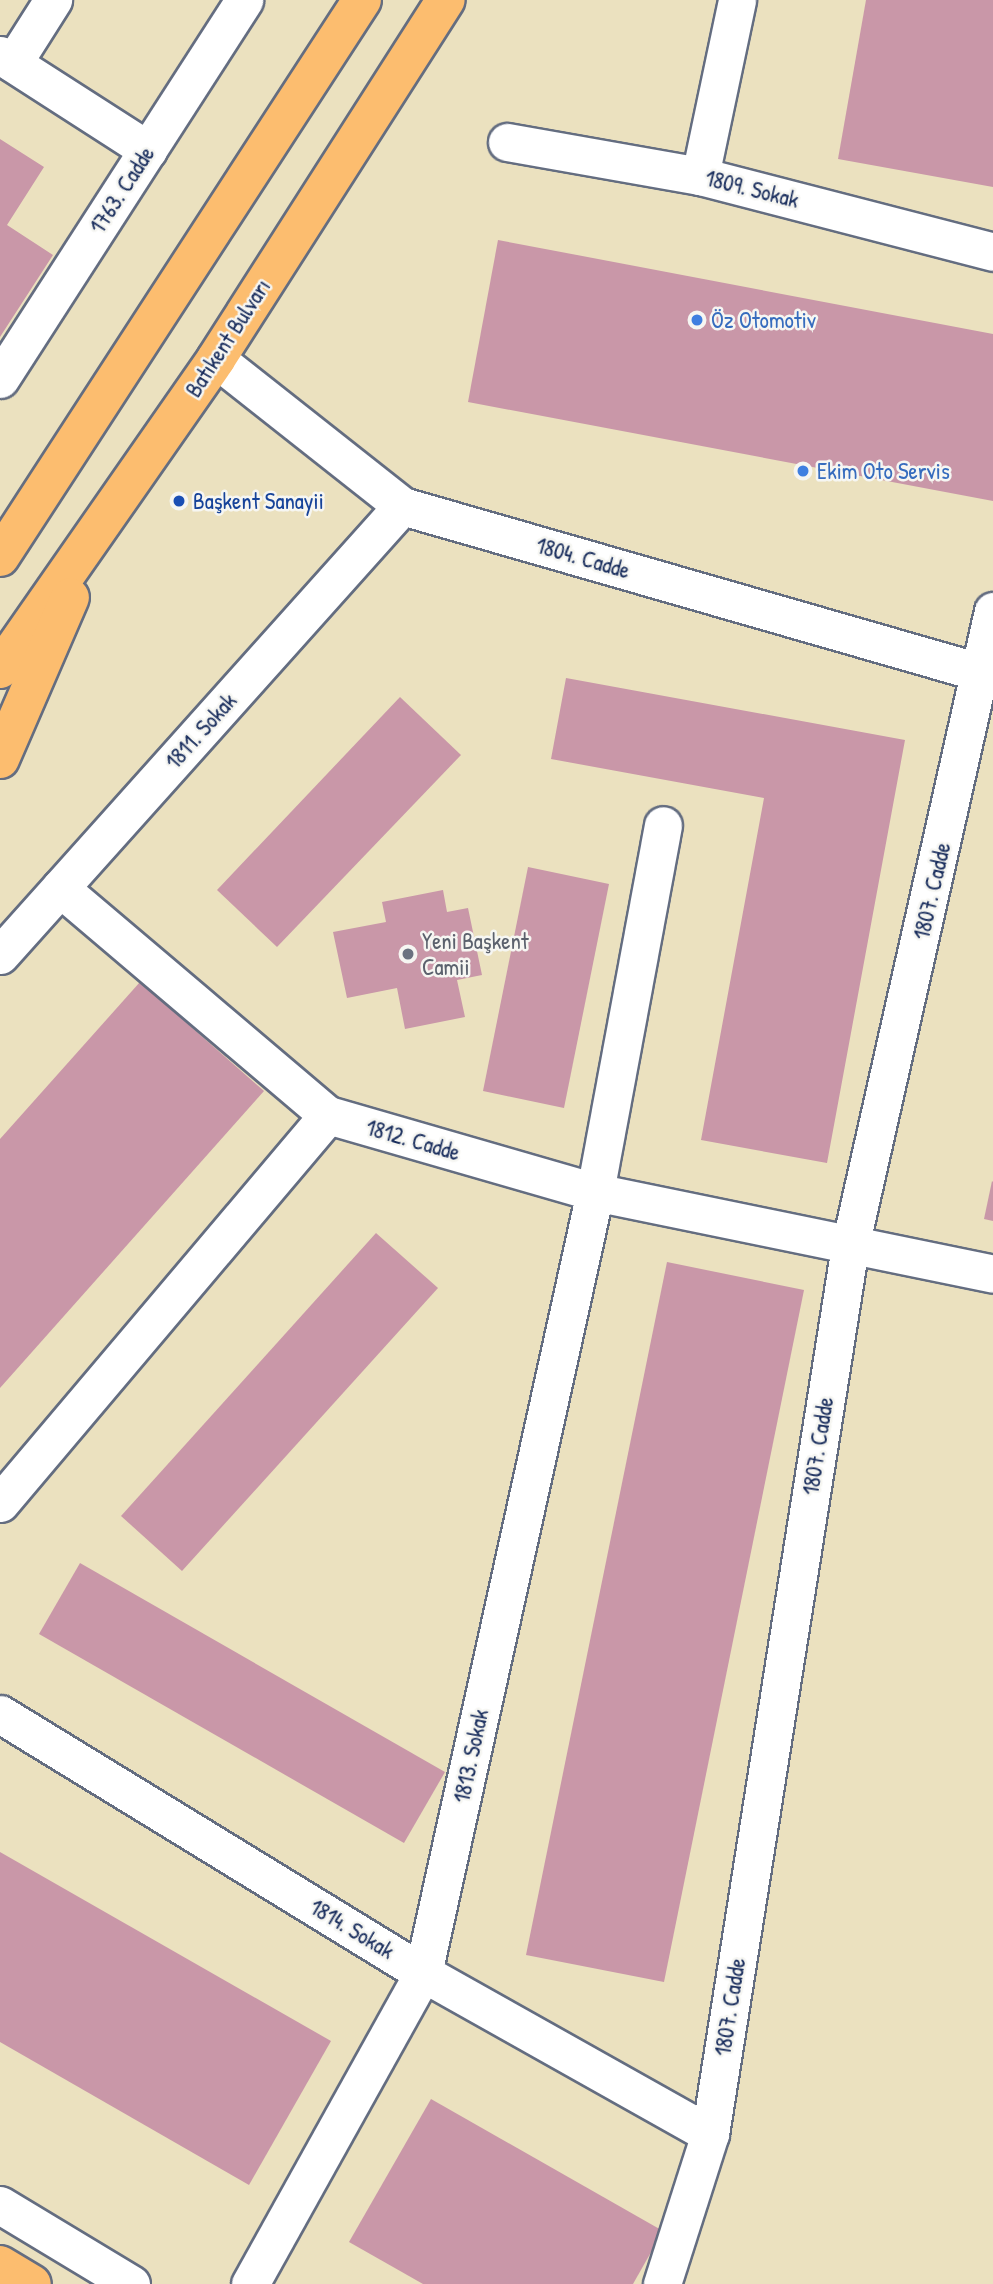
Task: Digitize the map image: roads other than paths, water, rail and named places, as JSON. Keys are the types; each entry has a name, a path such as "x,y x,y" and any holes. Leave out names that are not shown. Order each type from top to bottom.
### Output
{"main road":[{"path":"0,557 362,0"},
{"name":"Batıkent Bulvarı","path":"0,669 216,359 446,0"},
{"path":"0,760 99,528"},
{"path":"0,2265 32,2284"}],"street":[{"path":"53,0 6,59 148,150"},
{"name":"1763. Cadde","path":"0,379 244,0"},
{"path":"700,176 737,0"},
{"name":"1809. Sokak","path":"507,142 700,176 993,252"},
{"name":"1804. Cadde","path":"216,359 402,506 987,675"},
{"name":"1811. Sokak","path":"0,956 402,506"},
{"name":"1807. Cadde","path":"662,2284 710,2134 850,1246 987,675 993,611"},
{"name":"1813. Sokak","path":"250,2284 423,1973 595,1192 663,825"},
{"path":"0,1503 328,1115 60,888"},
{"name":"1812. Cadde","path":"328,1115 595,1192 993,1274"},
{"name":"1814. Sokak","path":"0,1714 423,1973 710,2134"},
{"path":"0,2205 131,2284"}],"place":[{"name":"Öz Otomotiv","path":"697,320"},
{"name":"Ekim Oto Servis","path":"803,471"},
{"name":"Başkent Sanayii","path":"179,501"},
{"name":"Yeni Başkent Camii","path":"408,954"}]}
